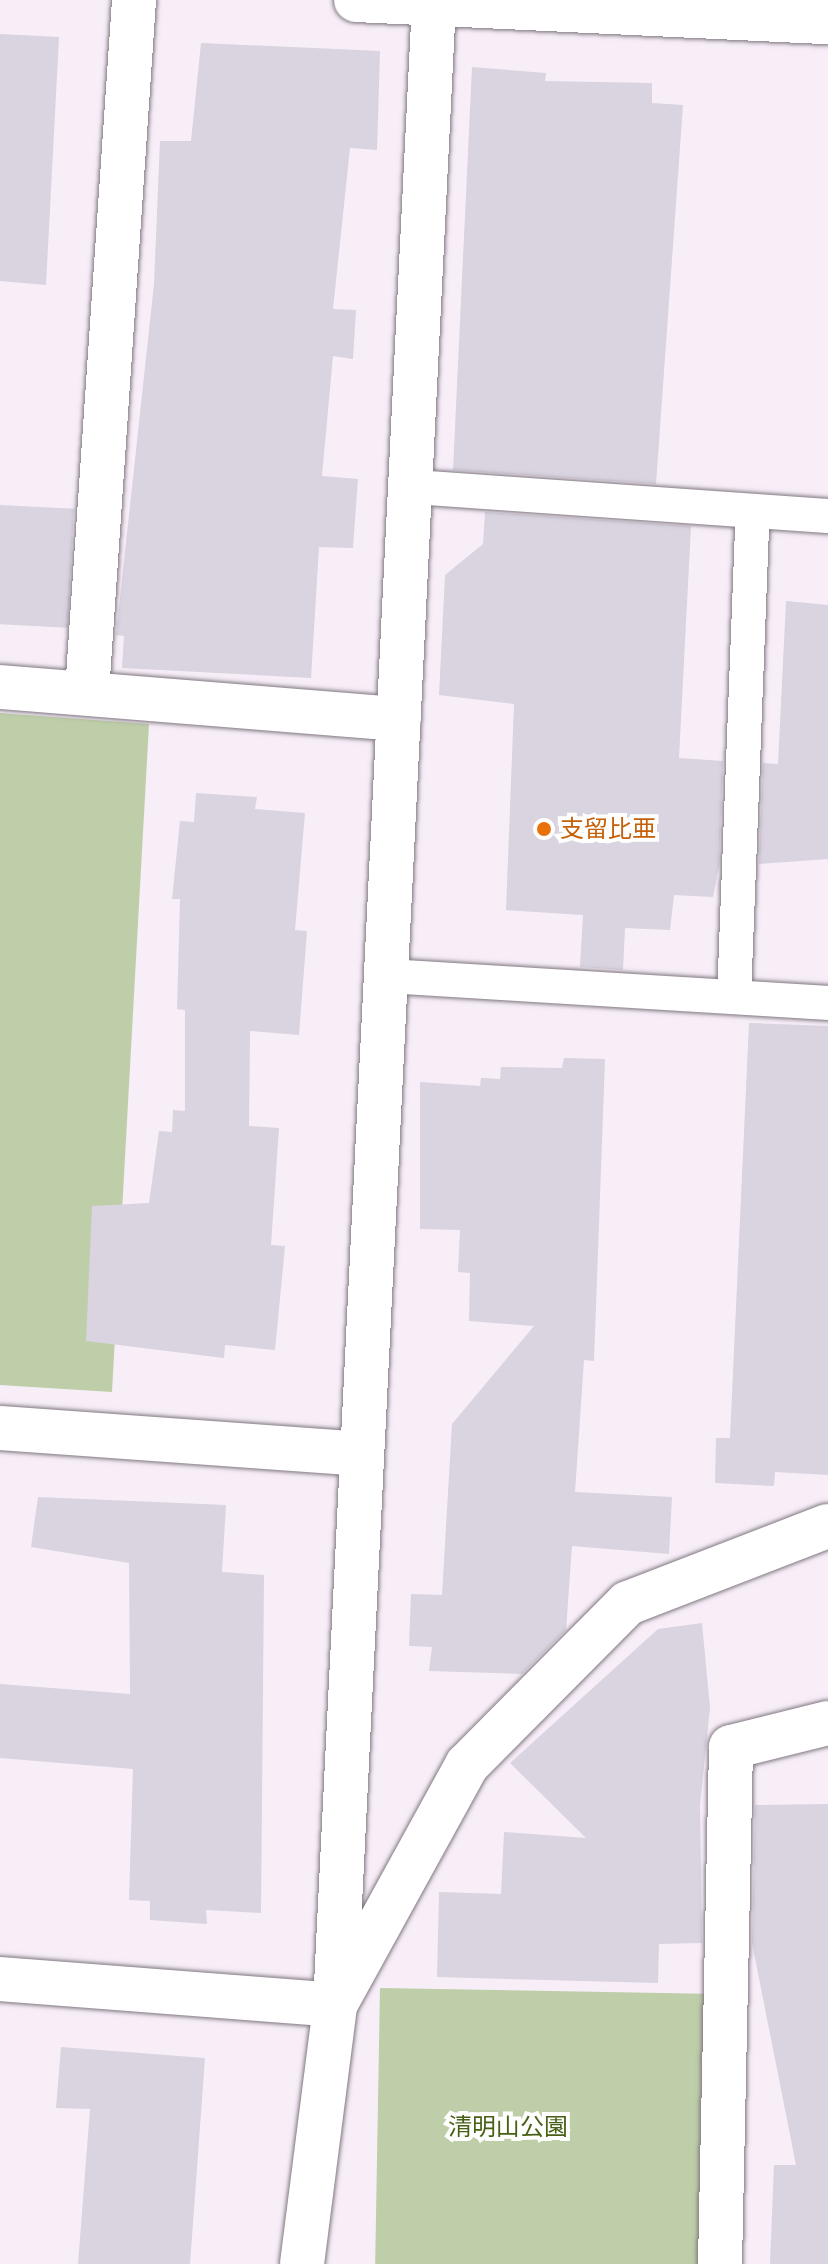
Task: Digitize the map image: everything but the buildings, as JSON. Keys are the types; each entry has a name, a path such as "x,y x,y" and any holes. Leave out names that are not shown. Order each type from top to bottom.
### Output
{"street":[{"path":"87,692 134,0"},
{"path":"356,0 828,22"},
{"path":"302,2264 335,2005 359,1454 388,976 434,5"},
{"path":"0,687 399,719"},
{"path":"0,1428 359,1454"},
{"path":"335,2005 467,1765 628,1603 828,1526"},
{"path":"720,2264 731,1747 828,1723"},
{"path":"0,1979 335,2005"}],"lane":[{"path":"413,487 828,516"},
{"path":"734,997 753,511"},
{"path":"388,976 828,1003"}],"green space":[{"path":"0,713 149,724 112,1392 0,1385"},
{"name":"清明山公園","path":"380,1988 705,1994 700,2264 375,2264"}],"place":[{"name":"支留比亜","path":"544,829"}]}
